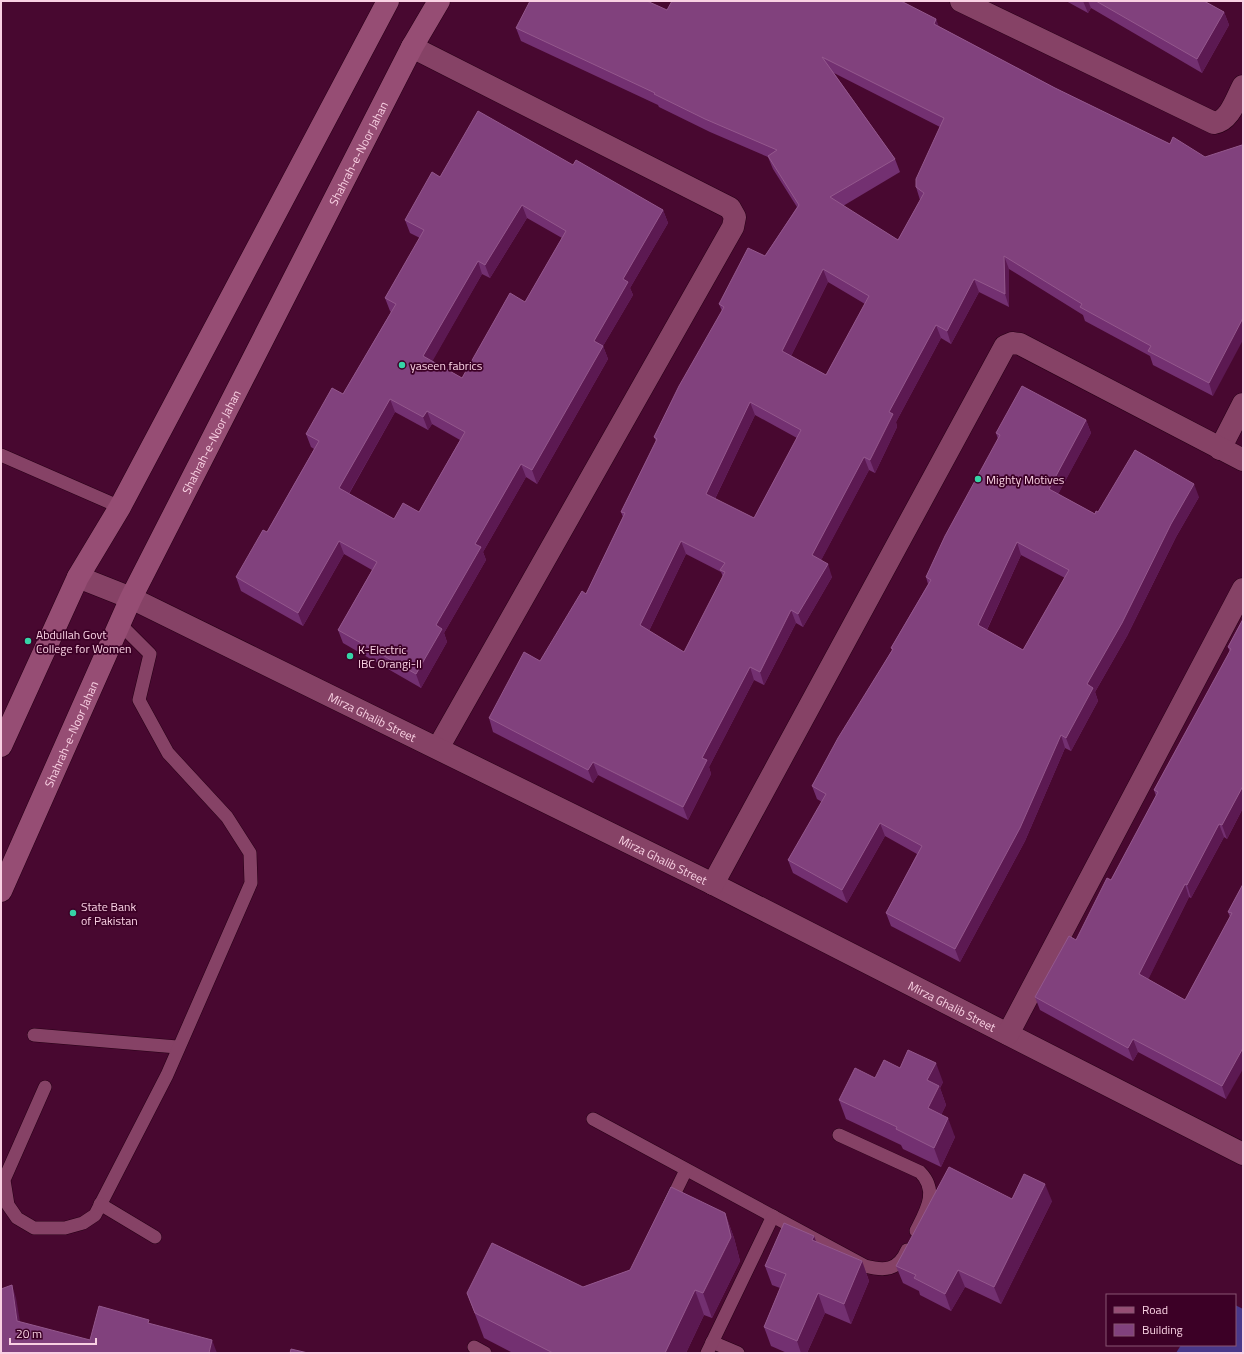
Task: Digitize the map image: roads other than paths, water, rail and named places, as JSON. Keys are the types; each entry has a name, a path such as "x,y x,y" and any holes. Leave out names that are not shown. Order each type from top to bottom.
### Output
{"main road":[{"path":"1,746 78,577 120,507 388,1"},
{"name":"Shahrah-e-Noor Jahan","path":"1,891 131,598 412,47 439,1"}],"street":[{"path":"961,1 1214,123 1222,122 1226,118 1243,86"},
{"path":"412,47 730,208 735,217 733,227 438,748"},
{"path":"713,884 1005,346 1012,343 1020,344 1243,460"},
{"path":"1220,449 1243,404"},
{"name":"Mirza Ghalib Street","path":"78,577 131,598 713,884 1243,1154"},
{"path":"1008,1034 1243,589"}],"lane":[{"path":"1,455 120,507"},
{"path":"45,1087 4,1180 8,1205 17,1218 34,1228 65,1228 83,1223 95,1215 167,1075 177,1047 251,882 250,853 227,817 168,754 139,700 150,654 120,624"},
{"path":"34,1035 177,1047"},
{"path":"593,1119 865,1266 880,1270 890,1268 904,1258 929,1204 930,1192 925,1177 920,1172 839,1135"},
{"path":"664,1217 686,1170"},
{"path":"100,1204 155,1237"},
{"path":"738,1353 710,1348 773,1216"},
{"path":"474,1346 485,1353"}],"place":[{"name":"yaseen fabrics","path":"402,365"},
{"name":"Mighty Motives","path":"978,479"},
{"name":"Abdullah Govt College for Women","path":"28,641"},
{"name":"K-Electric IBC Orangi-II","path":"350,656"},
{"name":"State Bank of Pakistan","path":"73,913"}]}
